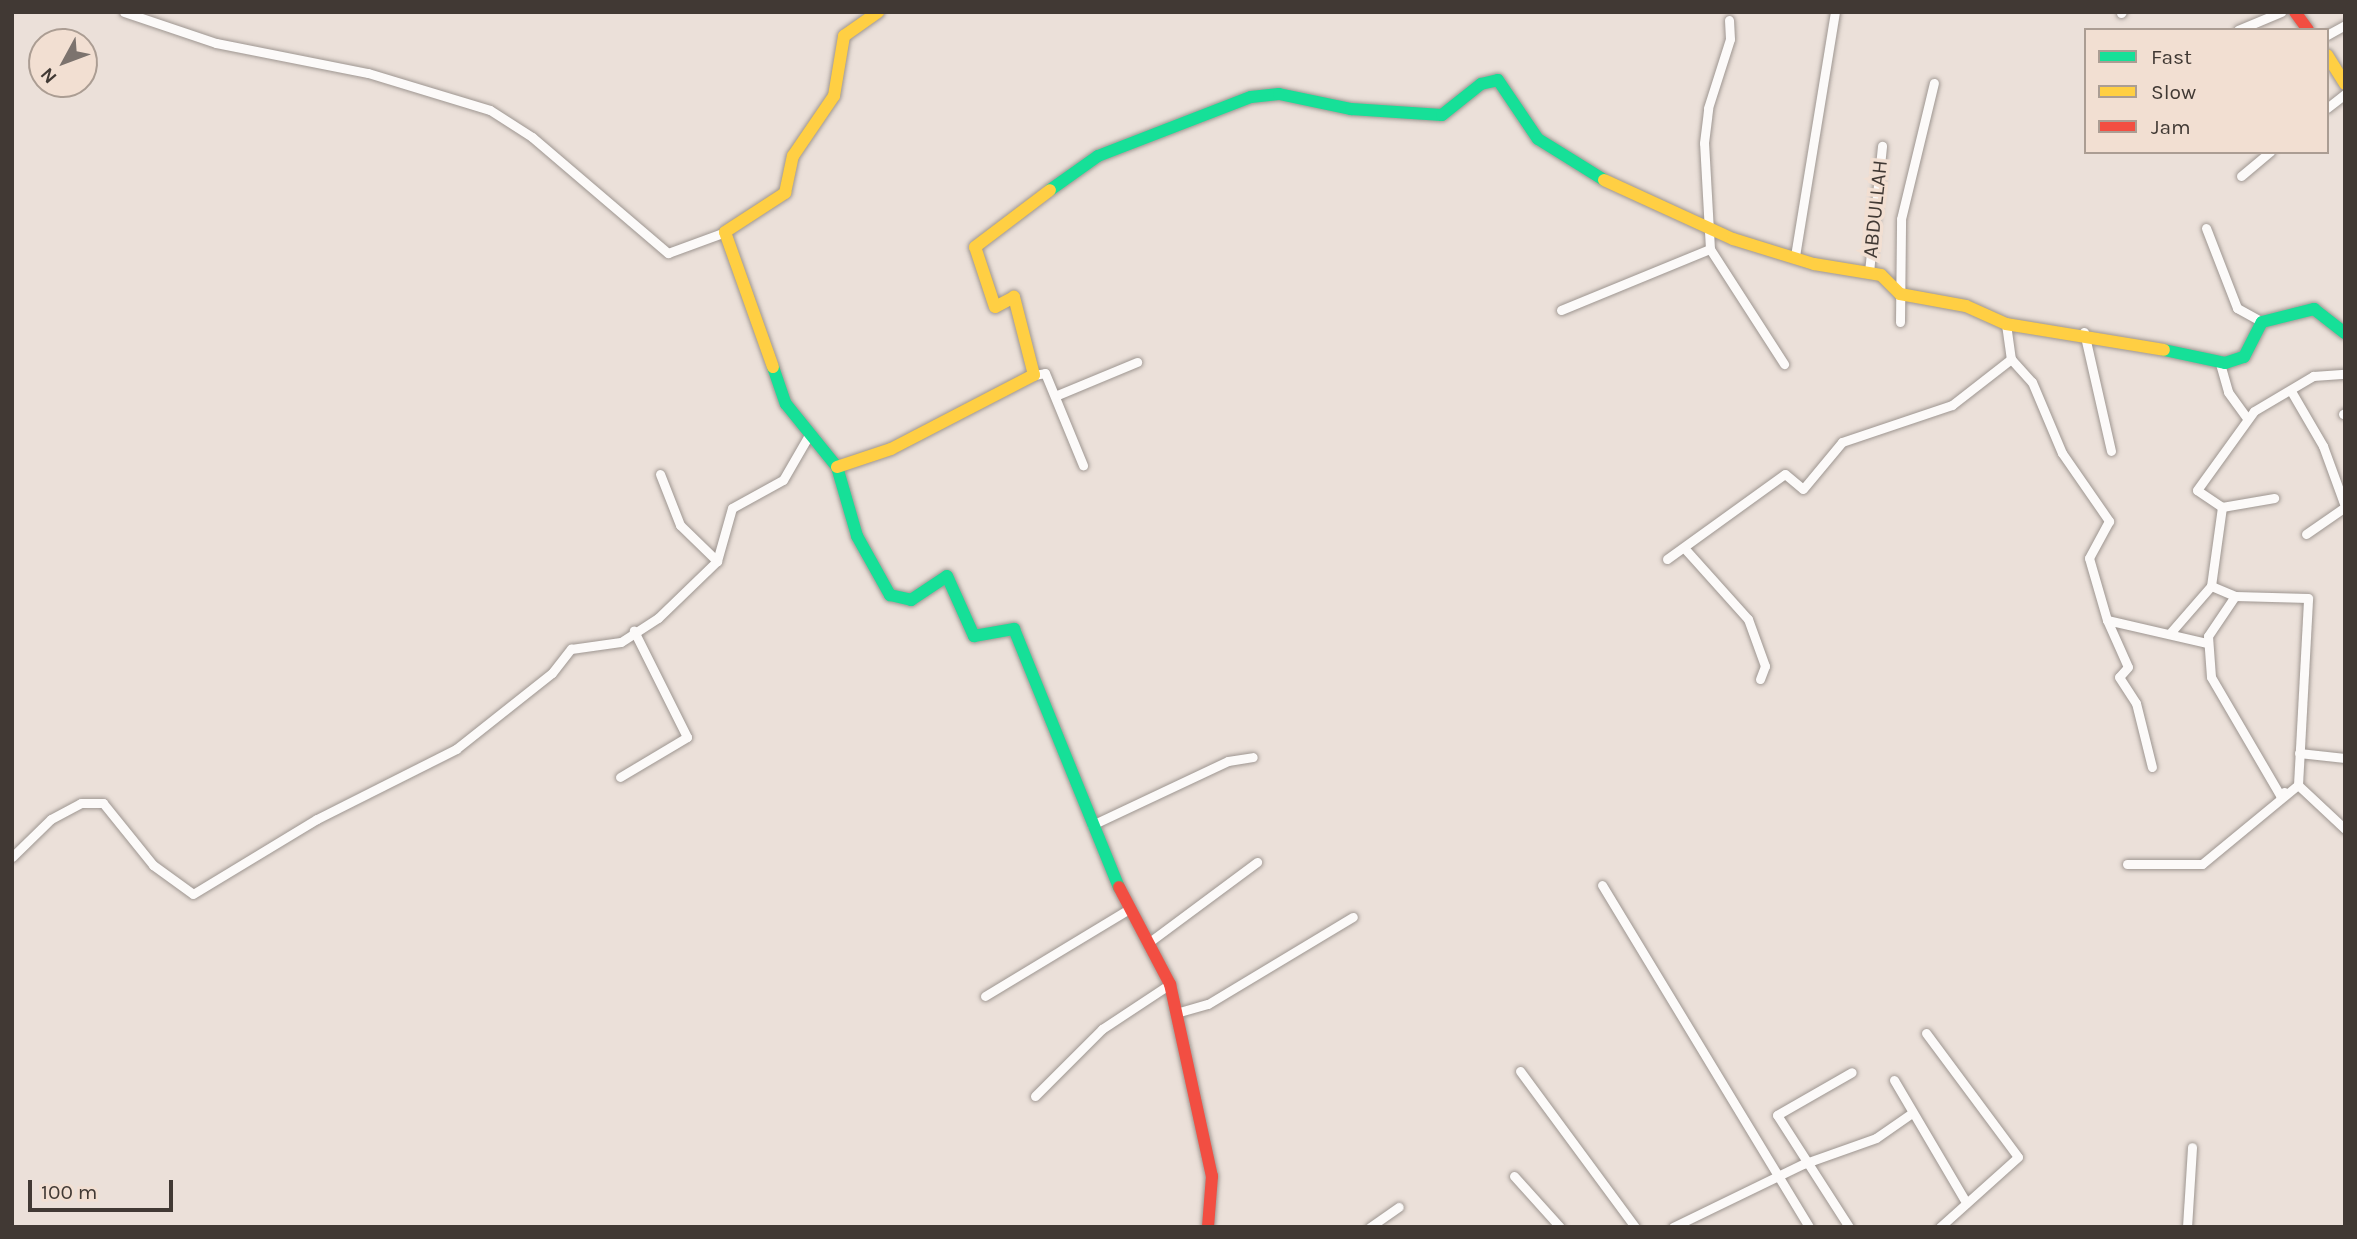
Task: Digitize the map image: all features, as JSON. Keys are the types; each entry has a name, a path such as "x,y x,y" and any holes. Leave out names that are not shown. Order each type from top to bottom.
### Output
{"street":[{"path":"124,12 216,43 368,73 490,110 532,137 639,234 668,253 724,232 785,193 793,156 834,96 844,36 878,12"},
{"path":"1795,256 1835,12"},
{"path":"2243,28 2281,12"},
{"path":"2295,12 2307,28"},
{"path":"1729,20 1730,39 1708,108 1704,143 1710,249 1784,364"},
{"path":"2329,34 2345,25"},
{"path":"2329,58 2345,84"},
{"path":"1034,375 1014,297 995,307 975,247 1098,156 1251,97 1290,94 1351,109 1441,115 1481,84 1498,80 1538,139 1618,189 1711,231 1849,273 1869,272 1900,294 1966,306 2006,324 2084,332 2135,348 2219,360 2244,357 2262,322"},
{"path":"1900,322 1902,219 1934,83"},
{"path":"2329,106 2345,94"},
{"name":"ABDULLAH","path":"1869,272 1882,146"},
{"path":"2241,176 2268,154"},
{"path":"2206,228 2236,308 2262,322 2315,309 2345,333"},
{"path":"724,232 786,404 837,467 857,536 890,594 911,600 947,576 974,636 1014,629 1092,825 1129,909 1170,984 1212,1175 1208,1227"},
{"path":"1561,310 1710,249"},
{"path":"2006,324 2011,359 2032,382 2078,480 2109,521 2089,558 2107,620 2127,667 2119,677 2136,703 2152,767"},
{"path":"2084,332 2111,452"},
{"path":"1667,559 1686,550 1785,474 1803,489 1842,442 1952,405 2011,359"},
{"path":"2219,360 2228,392 2247,418"},
{"path":"1055,396 1137,362"},
{"path":"837,467 891,449 1034,375 1045,373 1083,465"},
{"path":"2274,498 2222,507 2197,490 2247,418 2313,376 2345,374"},
{"path":"2291,391 2323,446 2345,507 2305,534"},
{"path":"12,857 51,819 81,803 103,803 153,865 192,894 317,819 456,749 552,673 571,649 612,644 658,618 717,561 727,515 783,480 809,435"},
{"path":"660,474 680,525 717,561"},
{"path":"2171,632 2211,586 2222,507"},
{"path":"1686,550 1748,619 1766,666 1760,679"},
{"path":"2211,586 2235,596 2308,598 2298,785 2345,829"},
{"path":"2235,596 2207,643 2211,677 2280,795 2298,785"},
{"path":"2107,620 2171,632 2207,643"},
{"path":"620,777 687,737 634,631"},
{"path":"2299,753 2345,758"},
{"path":"1092,825 1228,761 1253,757"},
{"path":"2127,864 2202,864 2284,792"},
{"path":"1148,943 1257,862"},
{"path":"1602,885 1809,1227"},
{"path":"985,996 1129,909"},
{"path":"1176,1013 1208,1004 1353,917"},
{"path":"1035,1096 1102,1029 1170,984"},
{"path":"1926,1033 2018,1157 1940,1227"},
{"path":"1520,1071 1635,1227"},
{"path":"1849,1227 1811,1163 1777,1115 1853,1072"},
{"path":"1894,1080 1966,1202"},
{"path":"1673,1227 1779,1177 1876,1138 1912,1113"},
{"path":"2187,1227 2192,1147"},
{"path":"1514,1176 1560,1227"},
{"path":"1370,1227 1399,1207"}],"traffic: fast":[{"path":"1050,190 1098,156 1251,97 1279,94 1351,109 1442,115 1481,84 1498,80 1538,139 1604,180"},
{"path":"2164,350 2225,363 2244,357 2262,322 2314,309 2345,333"},
{"path":"773,367 786,404 837,467 857,536 890,595 911,600 947,576 974,636 1014,629 1119,887"}],"traffic: slow":[{"path":"773,367 725,232 785,193 793,156 834,96 844,36 878,12"},
{"path":"2329,58 2345,84"},
{"path":"1604,180 1733,239 1814,264 1881,275 1900,294 1966,306 2006,324 2164,350"},
{"path":"837,467 891,449 1034,375 1014,297 995,307 975,247 1050,190"}],"traffic: jam":[{"path":"2295,12 2307,28"},
{"path":"1119,887 1170,984 1212,1176 1208,1227"}]}
